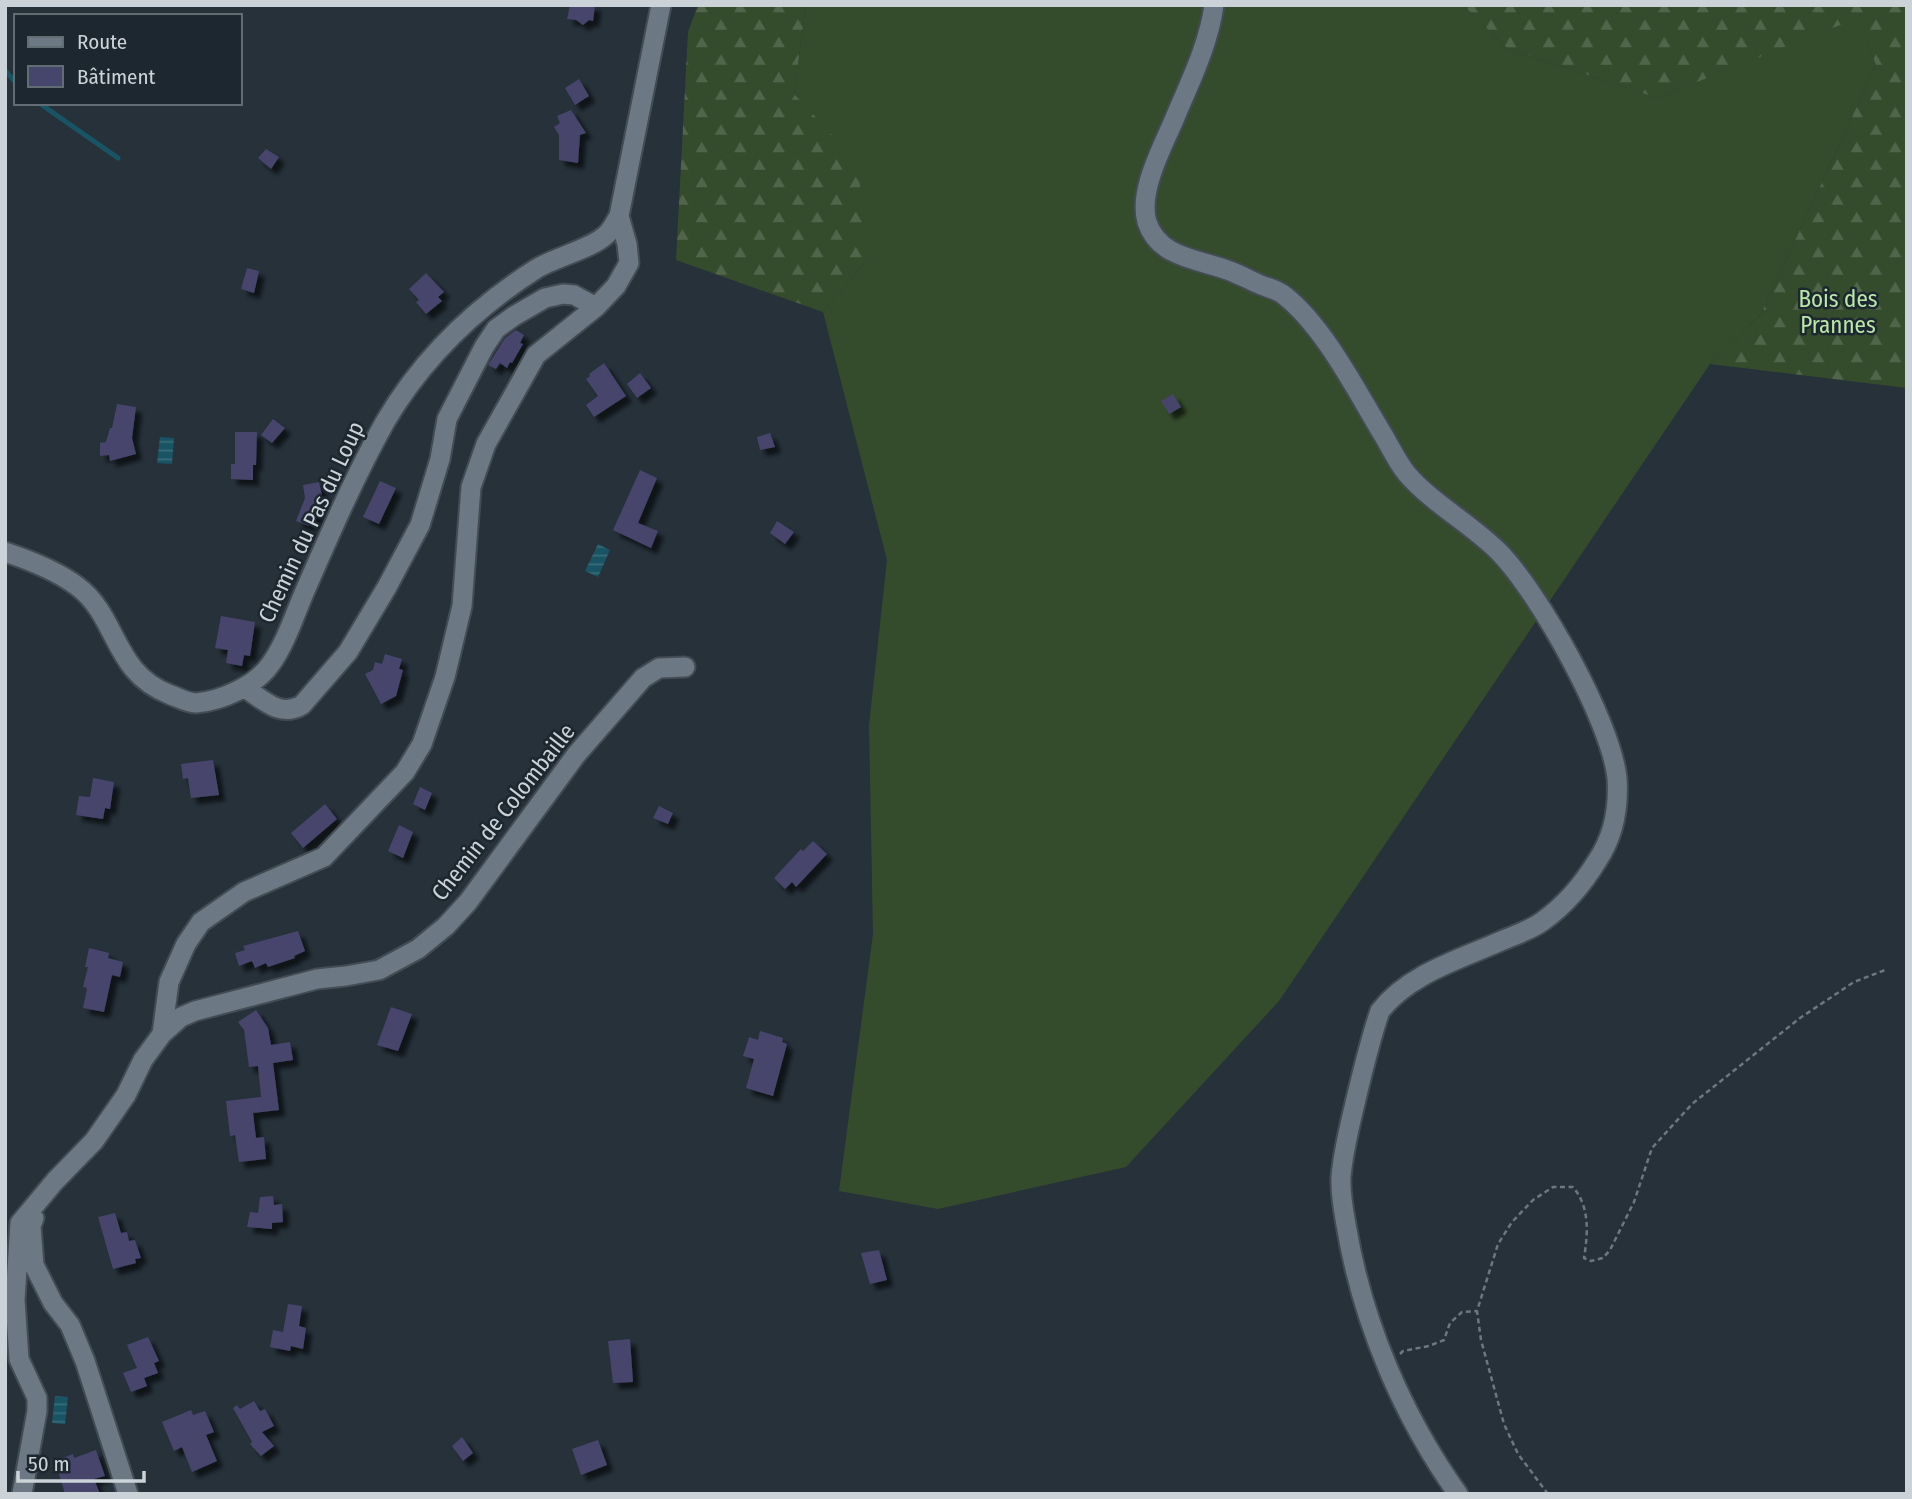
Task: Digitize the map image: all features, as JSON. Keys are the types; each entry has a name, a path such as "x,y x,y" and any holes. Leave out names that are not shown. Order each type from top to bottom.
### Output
{"street":[{"path":"162,1034 169,982 186,944 201,922 244,892 324,857 405,772 422,744 445,677 462,606 471,487 486,444 536,355 596,307 616,286 629,263 619,216 661,5"},
{"path":"1214,5 1197,63 1154,168 1146,196 1146,219 1153,235 1170,252 1229,270 1281,292 1302,310 1333,354 1405,472 1432,498 1465,521 1501,554 1533,597 1559,638 1594,706 1617,774 1617,804 1612,833 1598,861 1572,896 1542,922 1419,978 1394,994 1380,1011 1345,1147 1341,1179 1342,1200 1350,1250 1365,1305 1415,1424 1458,1494"},
{"name":"Chemin du Pas du Loup","path":"5,552 21,557 78,586 94,604 128,663 141,678 163,692 193,703 218,699 244,687 269,667 285,637 359,468 388,417 430,357 509,287 540,267 606,235 619,216"},
{"path":"244,687 268,704 292,710 302,705 348,652 420,525 440,459 447,419 496,329 545,298 574,296 596,307"},
{"name":"Chemin de Colombaille","path":"22,1494 37,1398 19,1359 15,1300 19,1223 94,1141 126,1095 144,1060 162,1034 181,1017 195,1010 317,979 379,970 418,949 446,926 468,902 576,755 643,678 659,668 685,667"},
{"path":"46,1192 31,1226 34,1265 53,1303 70,1325 85,1361 128,1494"}],"path":[{"path":"1548,1494 1518,1454 1504,1424 1481,1340 1477,1311 1497,1244 1512,1222 1533,1200 1553,1187 1573,1187 1581,1196 1587,1216 1584,1258 1591,1261 1603,1258 1634,1202 1652,1148 1672,1124 1755,1051 1800,1018 1854,982 1885,970"},
{"path":"1389,1367 1403,1351 1429,1346 1444,1339 1450,1323 1462,1312 1477,1311"}],"green space":[{"path":"698,5 806,5 794,94 857,161 869,257 823,312 676,260 688,32"},
{"path":"806,5 1463,5 1507,48 1657,98 1858,17 1876,65 1761,314 1710,364 1279,1001 1126,1167 938,1209 839,1191 873,934 869,725 887,560 823,312 869,257 794,94"},
{"name":"Bois des Prannes","path":"1463,5 1907,5 1907,388 1710,364 1761,314 1876,65 1858,18 1657,98 1507,48"}],"water":[{"path":"160,437 174,438 172,464 157,463"},
{"path":"598,544 610,550 598,577 585,571"},
{"path":"55,1396 68,1397 65,1424 52,1423"}],"building":[{"path":"570,5 595,5 593,21 589,20 583,25 576,20 567,19"},
{"path":"579,79 589,96 575,105 565,88"},
{"path":"571,110 586,133 580,135 578,163 559,160 559,135 554,127 560,123 557,116"},
{"path":"266,149 279,157 271,169 258,158"},
{"path":"247,268 259,271 254,293 241,289"},
{"path":"426,273 444,292 438,297 442,301 426,314 409,289"},
{"path":"516,330 524,335 520,343 523,344 512,363 510,362 507,368 500,363 496,369 488,365 505,338"},
{"path":"604,363 626,396 594,417 586,405 598,396 586,379"},
{"path":"640,373 651,388 637,398 627,384"},
{"path":"1173,394 1181,407 1169,414 1161,401"},
{"path":"117,404 136,407 132,438 136,454 110,461 109,455 100,456 100,443 106,442"},
{"path":"273,419 285,428 272,443 261,435"},
{"path":"235,432 257,432 253,480 231,479 231,464 235,464"},
{"path":"770,433 775,447 760,450 757,437"},
{"path":"640,470 657,478 638,523 658,531 651,548 613,530"},
{"path":"380,481 396,488 379,524 363,517"},
{"path":"319,482 323,500 315,520 312,519 309,526 296,521 305,498 303,485"},
{"path":"777,521 794,532 785,544 770,533"},
{"path":"221,616 255,622 250,656 244,655 242,666 226,663 228,650 215,648"},
{"path":"385,654 402,659 399,669 403,670 396,696 381,704 365,674 373,670 375,662 382,664"},
{"path":"213,760 219,795 191,798 188,778 183,779 181,764"},
{"path":"93,778 114,782 110,809 105,808 103,819 76,815 79,796 90,797"},
{"path":"420,787 432,793 425,810 413,804"},
{"path":"325,804 337,819 303,848 291,833"},
{"path":"659,806 673,813 668,824 653,818"},
{"path":"399,825 413,832 403,858 388,851"},
{"path":"813,841 827,854 796,887 792,882 785,889 774,878 801,849 803,851"},
{"path":"298,931 305,951 294,956 295,958 268,967 266,963 255,968 252,961 239,966 235,953 245,950 243,946"},
{"path":"89,948 109,953 108,958 123,962 120,977 112,975 104,1012 83,1008"},
{"path":"391,1007 412,1014 398,1051 377,1045"},
{"path":"256,1010 268,1028 271,1045 290,1042 293,1060 273,1063 279,1110 253,1113 256,1138 264,1137 266,1159 239,1162 235,1135 230,1136 226,1101 261,1097 258,1066 249,1067 244,1030 238,1022"},
{"path":"760,1031 783,1038 782,1042 787,1044 773,1096 746,1088 754,1059 743,1056 749,1037 758,1040"},
{"path":"273,1196 274,1205 282,1204 283,1222 272,1223 272,1229 247,1227 250,1212 258,1213 260,1197"},
{"path":"115,1213 121,1233 127,1232 129,1241 135,1240 141,1258 135,1259 136,1263 113,1269 98,1217"},
{"path":"879,1250 887,1280 870,1284 861,1253"},
{"path":"288,1304 302,1306 299,1326 306,1328 303,1349 291,1346 290,1351 270,1347 273,1330 283,1332"},
{"path":"148,1337 159,1361 154,1363 158,1373 144,1378 147,1386 131,1392 123,1373 137,1368 127,1345"},
{"path":"630,1339 633,1382 613,1383 608,1341"},
{"path":"254,1401 260,1411 265,1409 274,1426 262,1432 274,1446 261,1456 250,1444 252,1442 233,1408 237,1405 240,1409"},
{"path":"191,1410 193,1415 205,1411 214,1432 206,1435 217,1461 192,1472 182,1447 174,1451 162,1422"},
{"path":"462,1437 473,1453 463,1461 452,1446"},
{"path":"598,1440 607,1465 581,1475 572,1449"},
{"path":"96,1450 105,1476 94,1479 100,1494 65,1494 55,1461"}],"waterway":[{"path":"5,70 14,81"},
{"path":"42,105 118,158"}]}
